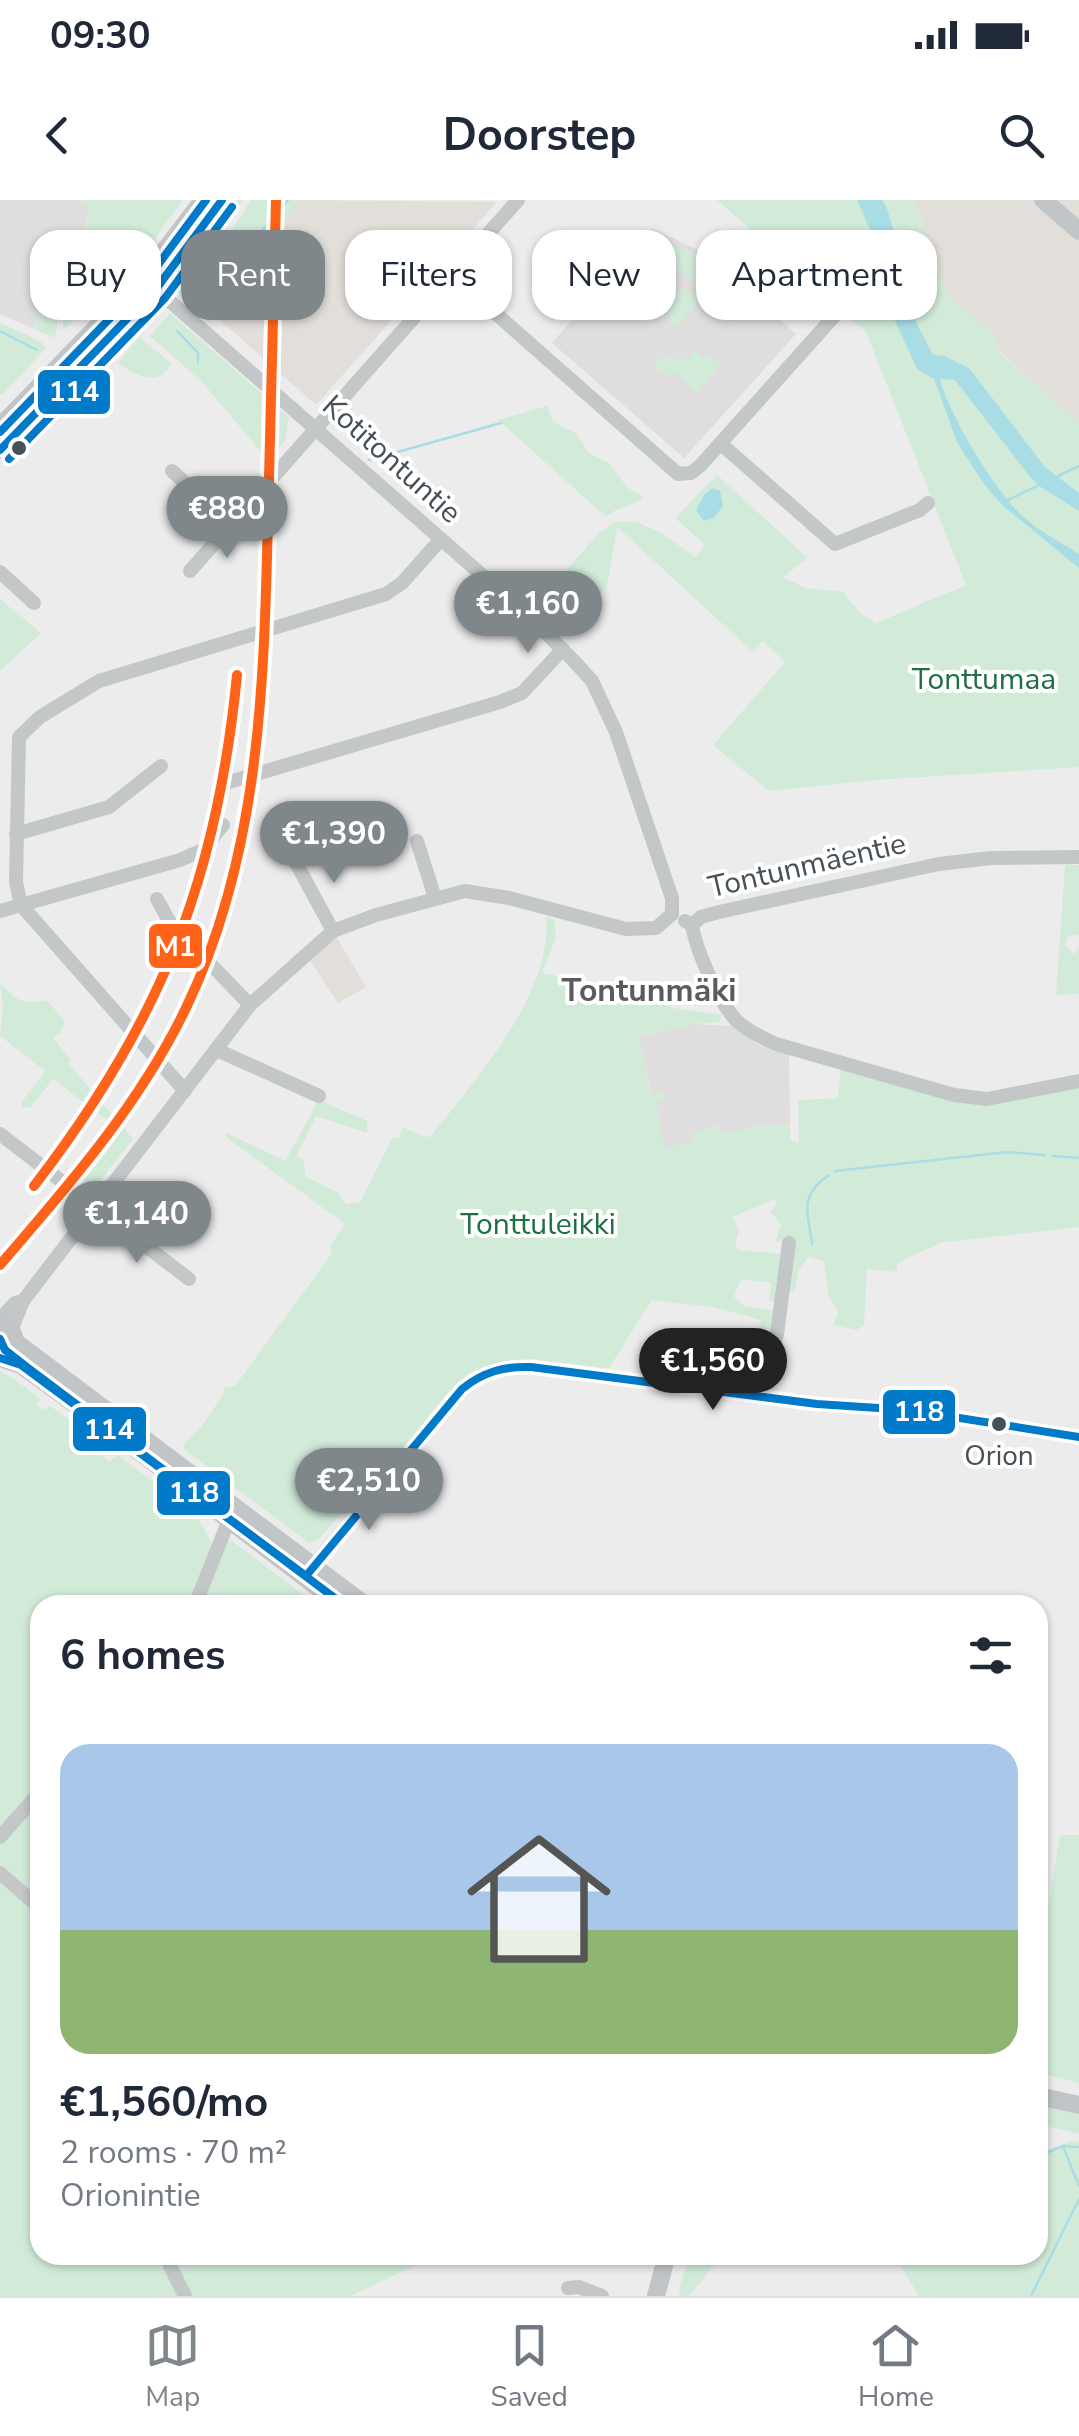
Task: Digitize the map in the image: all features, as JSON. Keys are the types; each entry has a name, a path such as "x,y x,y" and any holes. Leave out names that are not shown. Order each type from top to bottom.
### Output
{"main road":[{"path":"161,267 203,200"},
{"path":"161,271 222,200"},
{"path":"1043,200 1079,231"},
{"path":"0,426 112,320"},
{"path":"0,450 117,320"},
{"path":"0,1358 10,1352 6,1328"},
{"path":"6,1328 309,1571 332,1595"},
{"path":"0,1358 20,1365 229,1520 348,1595"},
{"path":"1048,2098 1079,2105"},
{"path":"654,2292 663,2265"}],"street":[{"path":"491,230 518,200"},
{"name":"Kotitontuntie","path":"161,293 564,649 592,681 616,732 672,898 672,914"},
{"path":"190,571 411,320"},
{"path":"504,320 678,474 692,473 831,320"},
{"path":"720,443 835,544 928,503"},
{"path":"172,471 232,524"},
{"path":"185,1091 21,905 16,882 19,737 40,717 99,681 386,594 402,583 441,539"},
{"path":"0,572 34,603"},
{"path":"229,782 500,702 522,692 564,649"},
{"path":"16,834 109,807 161,766"},
{"path":"0,911 180,860 203,850 223,825"},
{"path":"418,842 435,898"},
{"name":"Tontunmäentie","path":"6,1328 250,1006 333,931 435,898 477,891 626,929 656,928 672,914 692,924 700,917 719,912 939,864 992,858 1079,858"},
{"path":"296,863 333,931"},
{"path":"158,899 169,921 250,1006"},
{"path":"692,924 711,976 733,1017 750,1032 776,1044 954,1095 986,1099 1079,1081"},
{"path":"216,1050 319,1096"},
{"path":"0,1134 189,1279"},
{"path":"758,1397 778,1334 789,1243"},
{"path":"309,1571 462,1389 493,1369 531,1367 758,1397 908,1410 1079,1437"},
{"path":"199,1595 229,1520"},
{"path":"0,1837 30,1804"},
{"path":"0,1873 30,1899"},
{"path":"170,2266 185,2296"},
{"path":"568,2288 579,2287 602,2296"}],"shaded area":[{"path":"0,200 76,200 91,208 84,230 30,230 30,320 36,320 34,329 0,314"},
{"path":"300,200 497,202 472,230 345,230 345,320 392,320 316,405 220,320 325,320 325,230 273,230"},
{"path":"915,200 1079,200 1079,423 997,349 996,337 947,294 937,265 937,230 925,230"},
{"path":"676,240 696,249 696,320 780,320 796,334 684,458 552,343 572,320 676,320"},
{"path":"336,936 366,987 338,1003 310,960"},
{"path":"694,1024 732,1026 759,1045 789,1055 790,1124 758,1126 664,1149 639,1037"}],"green space":[{"path":"76,200 183,200 161,230 84,230 91,209"},
{"path":"233,200 243,200 223,230 212,230"},
{"path":"251,200 300,200 273,230 232,230"},
{"name":"Tonttumaa","path":"717,200 915,200 925,230 751,230"},
{"path":"676,246 696,254 696,285 676,267"},
{"name":"Tonttumaa","path":"937,265 947,294 996,337 997,350 1079,423 1079,767 769,791 713,745 785,662 763,641 752,651 617,527 607,587 565,637 533,608 598,534 615,522 637,522 663,534 695,557 705,545 675,518 717,475 808,558 783,577 805,588 843,592 862,615 876,623 966,585 866,332 852,320 937,320"},
{"path":"683,287 696,296 696,305 676,328 668,322 676,320 676,294"},
{"path":"170,313 289,417 285,441 269,461 201,381 150,336"},
{"path":"36,320 57,320 55,338 34,329"},
{"path":"0,323 40,341 46,348 3,394 0,393"},
{"path":"139,337 171,363 167,371 148,377 118,363"},
{"path":"695,351 704,359 709,354 721,365 697,393 676,373 666,376 654,365 662,355 687,360"},
{"path":"547,406 553,422 576,433 589,453 610,464 627,487 643,497 606,517 498,420"},
{"path":"0,599 41,633 0,671"},
{"path":"1065,865 1079,865 1079,935 1068,936 1065,945 1074,954 1079,947 1079,994 1056,995"},
{"name":"Tonttuleikki","path":"546,917 554,919 556,937 542,973 631,992 673,1008 722,1015 719,1022 639,1037 652,1097 656,1091 665,1095 657,1110 664,1148 690,1142 693,1132 717,1125 725,1134 790,1124 790,1140 799,1143 798,1100 838,1098 841,1067 954,1100 1018,1099 1079,1088 1079,1227 940,1243 902,1261 897,1272 867,1269 864,1326 856,1330 833,1325 838,1312 829,1297 824,1261 808,1257 799,1269 795,1290 789,1293 792,1237 775,1242 781,1225 770,1211 777,1204 775,1199 732,1217 739,1231 735,1245 739,1250 784,1254 775,1302 769,1301 771,1283 741,1279 734,1297 744,1306 778,1311 762,1365 754,1362 761,1320 713,1307 652,1300 609,1368 508,1361 466,1376 394,1461 391,1457 319,1539 309,1543 184,1449 224,1393 223,1388 235,1386 332,1253 330,1246 345,1224 226,1137 225,1132 285,1161 319,1100 367,1121 367,1133 316,1116 297,1155 304,1161 305,1176 339,1193 346,1204 360,1202 392,1138 399,1138 403,1127 431,1136 508,1034 537,976 545,946"},
{"path":"0,983 20,1000 47,1000 65,1022 53,1038 71,1060 68,1063 133,1139 94,1188 71,1170 108,1121 53,1079 30,1108 23,1107 21,1103 45,1071 0,1036"},
{"path":"717,1332 728,1340 718,1350 720,1370 729,1371 720,1380 754,1380 755,1390 711,1385"},
{"path":"0,1372 41,1399 36,1405 43,1410 49,1405 100,1441 93,1442 94,1448 109,1461 118,1455 196,1514 209,1539 220,1548 226,1540 232,1541 304,1595 30,1595 30,2265 417,2265 350,2296 0,2296"},
{"path":"1060,1835 1079,1835 1079,2083 1048,2075 1048,1910"},
{"path":"1048,2105 1079,2112 1079,2134 1048,2126"},
{"path":"1070,2141 1079,2142 1079,2296 919,2296 900,2265 1048,2265 1048,2150"},
{"path":"687,2265 715,2265 689,2296 680,2296"}],"water":[{"path":"857,200 882,200 886,206 894,230 870,230"},
{"path":"895,320 915,320 933,355 969,368 1045,467 1079,493 1079,511 1042,488 955,380 940,379 962,430 997,487 1027,520 1079,554 1079,568 1003,506 984,484 958,444 934,379 917,369"},
{"path":"712,488 720,491 723,506 714,518 704,521 696,510"}],"waterway":[{"path":"284,205 288,200"},
{"path":"263,230 273,218"},
{"path":"0,331 37,350"},
{"path":"177,331 198,353 198,362"},
{"path":"369,460 501,423"},
{"path":"1058,476 1079,466"},
{"path":"1008,500 1041,484"},
{"path":"835,1171 1007,1152 1045,1155"},
{"path":"1053,1156 1079,1158"},
{"path":"812,1244 807,1205 813,1190 829,1175"},
{"path":"1063,2146 1079,2186"},
{"path":"1048,2152 1063,2146 1079,2147"},
{"path":"1048,2262 1079,2199"},
{"path":"1031,2296 1046,2265"}],"transit line":[{"path":"0,432 146,281 206,200"},
{"path":"0,450 156,289 222,200"},
{"name":"M1","path":"0,1265 77,1174 168,1043 211,950 229,890 243,829 260,706 276,200"},
{"name":"114","path":"9,459 165,298 232,207"},
{"name":"M1","path":"34,1186 116,1066 175,947 215,819 237,675"},
{"name":"114","path":"0,1339 5,1350 28,1368 331,1595"},
{"name":"118","path":"0,1358 21,1365 306,1576 462,1389 503,1369 531,1367 817,1404 909,1410 1079,1437"}],"place":[{"name":"Orion","path":"999,1424"}],"district":[{"name":"Tontunmäki","path":"649,990"}]}
